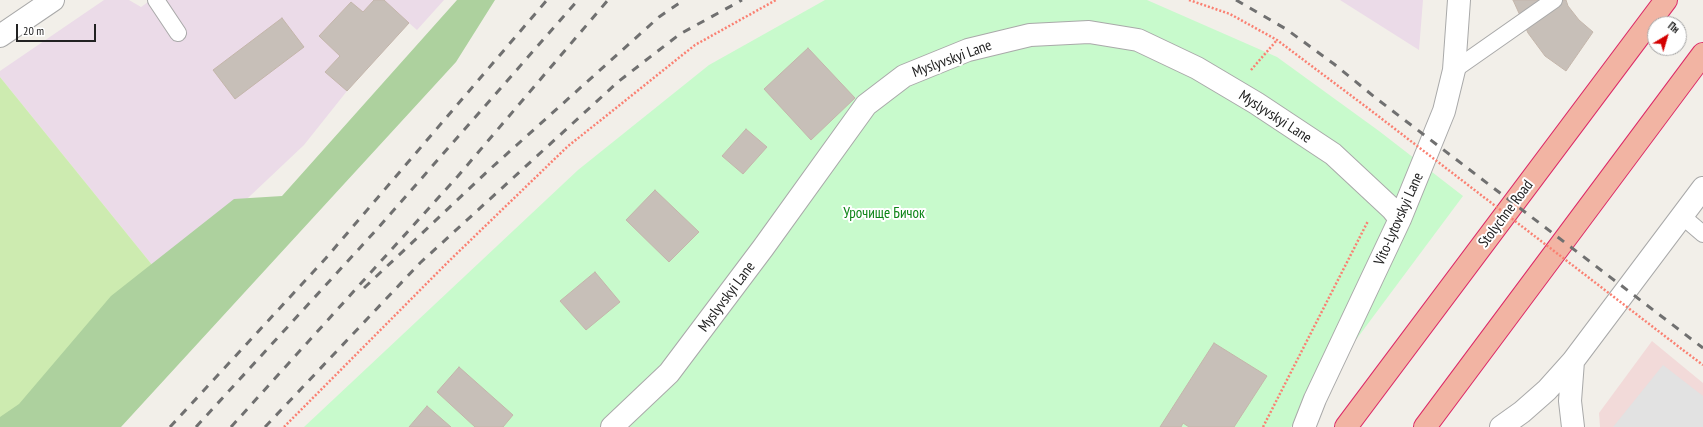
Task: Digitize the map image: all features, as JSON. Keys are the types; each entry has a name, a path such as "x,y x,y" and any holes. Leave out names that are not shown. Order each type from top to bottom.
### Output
{"highway":[{"name":"Stolychne Road","path":"1346,427 1666,0"},
{"path":"1425,427 1703,54"}],"street":[{"path":"0,36 53,0"},
{"name":"Vito-Lytovskyi Lane","path":"1304,427 1315,399 1400,219 1444,111 1454,70 1460,0"},
{"name":"Myslyvskyi Lane","path":"612,427 669,373 763,248 866,105 904,76 968,50 1030,35 1089,32 1138,40 1197,68 1256,103 1333,154 1380,197 1400,219"},
{"path":"1501,427 1548,390 1703,188"},
{"path":"1572,360 1570,401 1572,427"}],"lane":[{"path":"156,0 178,33"},
{"path":"1454,70 1554,0"},
{"path":"1682,216 1703,234"}],"path":[{"path":"284,427 448,262 567,147 695,45 776,0"},
{"path":"1189,0 1230,14 1277,40 1703,365"},
{"path":"1234,90 1277,40"},
{"path":"1263,427 1380,197"}],"shaded area":[{"path":"104,0 129,0 141,7 151,0 444,0 417,30 409,23 347,91 304,145 177,265 153,266 0,77 0,71"},
{"path":"1340,0 1423,0 1419,50"},
{"path":"1652,341 1703,383 1703,427 1600,427 1599,413"},
{"path":"1663,365 1703,396 1703,427 1613,427"}],"green space":[{"path":"457,0 495,0 456,62 121,427 0,427 0,417 19,404 111,296 234,199 282,196"},
{"name":"Урочище Бичок","path":"825,0 1147,0 1277,57 1379,131 1463,196 1291,427 304,427 578,170 709,65"},
{"path":"0,77 153,266 0,427"}],"building":[{"path":"374,0 384,0 409,23 347,91 325,72 340,56 319,36 351,2 363,12"},
{"path":"1513,0 1566,0 1568,6 1579,20 1593,32 1566,71 1545,56 1528,33"},
{"path":"282,18 304,47 235,99 213,70"},
{"path":"808,48 855,98 811,140 764,89"},
{"path":"746,129 767,147 743,174 722,156"},
{"path":"655,190 699,232 669,262 626,220"},
{"path":"595,272 620,302 586,330 560,301"},
{"path":"1214,343 1267,376 1234,427 1189,427 1183,423 1181,427 1160,427"},
{"path":"459,367 513,415 503,427 475,427 437,392"},
{"path":"427,406 451,427 409,427"}],"railway":[{"path":"170,427 326,258 547,0"},
{"path":"196,427 378,228 578,0"},
{"path":"231,427 458,176 608,0"},
{"path":"364,288 489,170 659,17 684,0"},
{"path":"265,427 420,263 619,81 680,34 742,0"},
{"path":"1236,0 1286,29 1334,64 1377,99 1703,348"}]}
